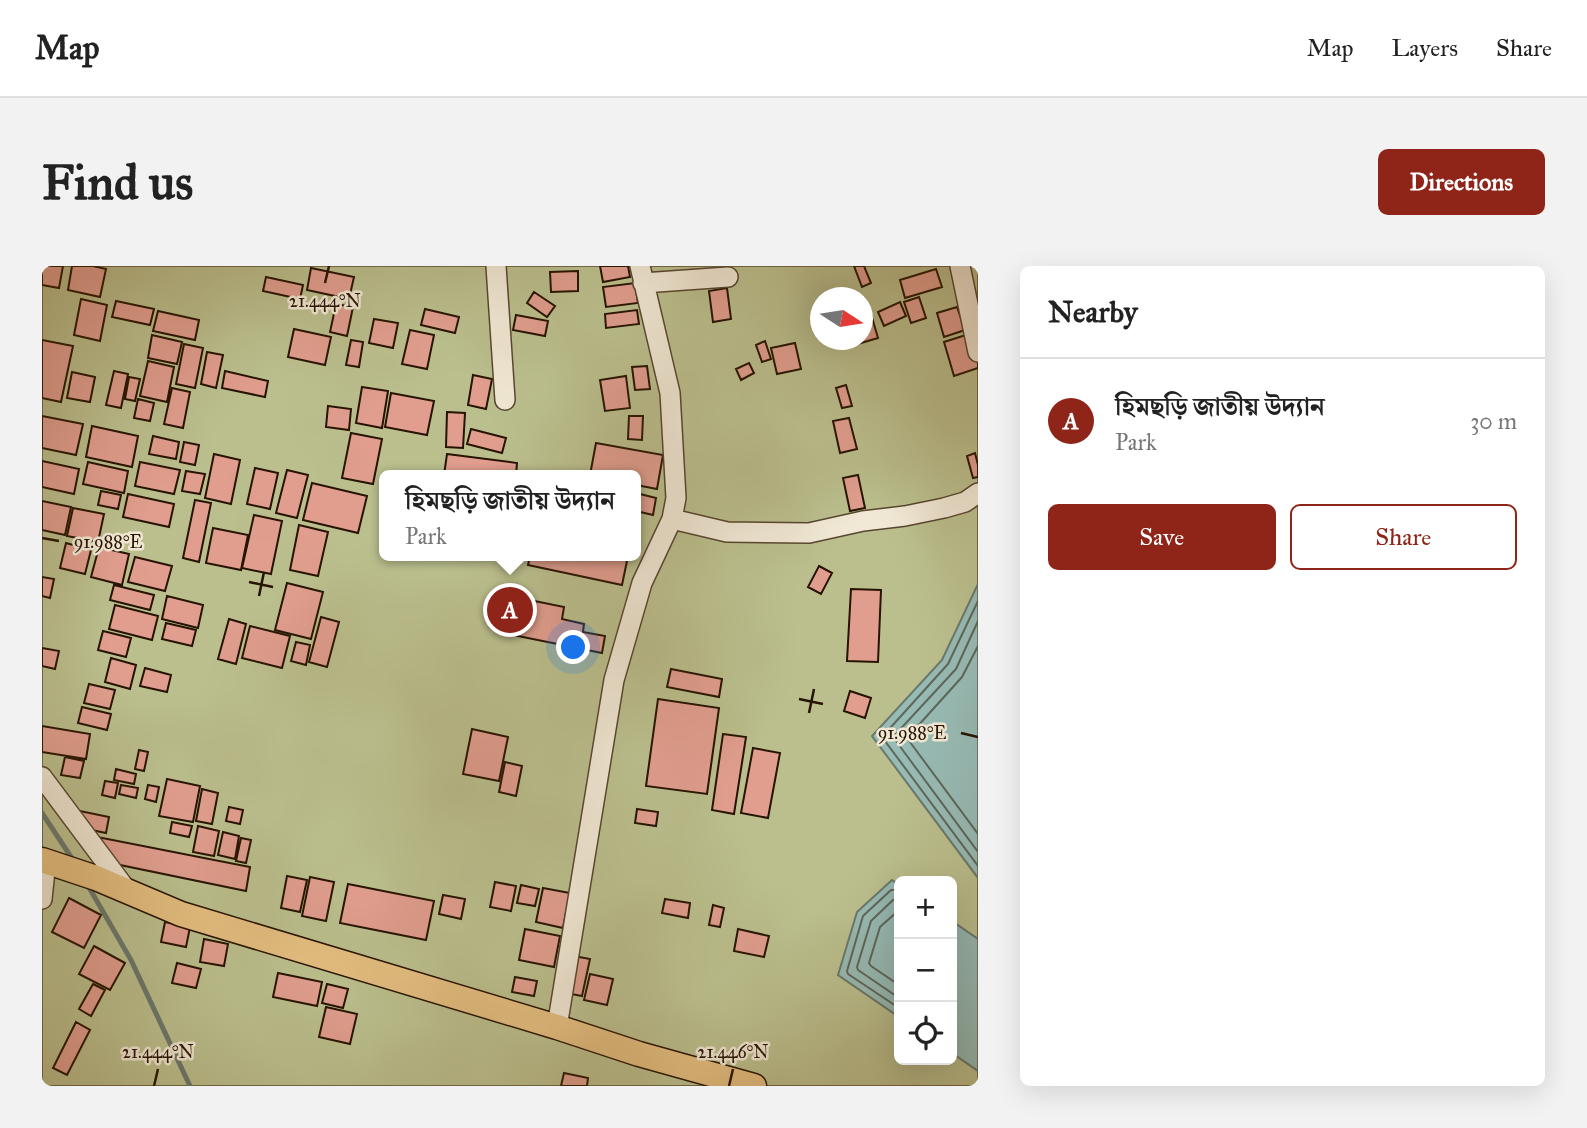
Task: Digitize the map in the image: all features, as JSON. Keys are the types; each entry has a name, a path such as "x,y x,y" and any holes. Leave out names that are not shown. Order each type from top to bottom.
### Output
{"main road":[{"path":"49,862 96,878 181,914 639,1054 752,1085"}],"street":[{"path":"496,266 505,401"},
{"path":"960,266 978,352"},
{"path":"556,1027 614,680 642,583 672,519 676,498 670,393 642,274 728,277"},
{"path":"672,519 727,533 809,533 863,521 944,509 965,502 978,493"},
{"path":"42,777 129,893"},
{"path":"42,899 49,862"}],"green space":[{"path":"42,266 978,266 978,1086 42,1086"}],"water":[{"path":"978,584 978,878 872,736 942,660"},
{"path":"892,880 894,881 894,1014 838,975 857,912"},
{"path":"957,924 978,939 978,1071 957,1056"}],"building":[{"path":"42,266 63,266 59,288 42,285"},
{"path":"72,266 106,269 100,297 68,290"},
{"path":"600,266 628,266 630,277 603,282"},
{"path":"854,266 864,266 871,283 862,287"},
{"path":"311,268 354,277 349,299 307,290"},
{"path":"936,269 942,287 905,298 900,280"},
{"path":"578,271 578,291 551,292 550,272"},
{"path":"266,277 303,285 300,299 263,291"},
{"path":"635,283 638,303 606,307 603,287"},
{"path":"727,288 731,319 713,322 709,291"},
{"path":"534,292 555,306 547,317 527,303"},
{"path":"919,297 926,318 911,323 904,302"},
{"path":"81,299 107,305 100,341 74,335"},
{"path":"116,301 154,309 150,325 112,317"},
{"path":"900,302 906,316 884,326 878,312"},
{"path":"336,304 353,307 347,336 330,332"},
{"path":"957,307 965,330 944,337 937,313"},
{"path":"425,309 459,317 455,333 421,325"},
{"path":"637,310 639,324 606,328 605,314"},
{"path":"158,311 199,320 195,340 153,331"},
{"path":"516,315 548,321 545,336 513,330"},
{"path":"374,319 398,323 393,348 369,343"},
{"path":"873,321 878,338 873,339"},
{"path":"294,329 331,337 325,365 288,357"},
{"path":"410,330 434,335 427,369 402,364"},
{"path":"969,334 978,368 954,376 944,342"},
{"path":"152,335 182,342 177,364 148,358"},
{"path":"42,340 73,346 61,402 42,398"},
{"path":"351,340 363,342 359,367 346,365"},
{"path":"765,341 771,359 762,362 756,345"},
{"path":"795,343 801,369 777,374 771,348"},
{"path":"184,344 203,348 195,388 176,384"},
{"path":"207,352 223,355 216,388 201,384"},
{"path":"148,361 174,367 167,402 140,396"},
{"path":"749,363 754,373 741,380 736,369"},
{"path":"647,366 650,389 635,390 632,367"},
{"path":"114,371 128,374 121,408 106,405"},
{"path":"225,371 268,381 265,397 222,388"},
{"path":"72,372 95,377 90,402 67,398"},
{"path":"473,375 492,379 486,409 468,405"},
{"path":"626,376 630,408 605,411 600,380"},
{"path":"129,377 140,379 135,401 125,399"},
{"path":"846,385 852,406 842,408 836,388"},
{"path":"362,387 388,391 382,428 356,423"},
{"path":"172,388 190,392 183,428 164,424"},
{"path":"391,393 434,401 427,435 385,427"},
{"path":"138,399 154,403 150,421 134,418"},
{"path":"328,406 351,409 349,430 326,427"},
{"path":"447,412 465,413 463,448 446,447"},
{"path":"42,416 83,424 76,455 42,448"},
{"path":"629,416 643,416 642,440 628,439"},
{"path":"849,418 857,449 840,453 833,421"},
{"path":"92,426 138,436 132,467 86,457"},
{"path":"471,429 506,438 502,453 467,444"},
{"path":"351,433 382,439 373,484 342,478"},
{"path":"153,436 179,442 176,459 149,454"},
{"path":"184,442 199,445 195,465 180,462"},
{"path":"596,443 663,455 657,489 641,486 641,470 591,470"},
{"path":"975,453 978,477 973,478 967,456"},
{"path":"214,454 240,460 231,504 205,498"},
{"path":"447,454 517,463 516,470 445,470"},
{"path":"42,461 79,469 74,494 42,487"},
{"path":"88,462 128,471 124,493 83,484"},
{"path":"140,462 180,470 174,494 135,486"},
{"path":"255,468 278,473 270,509 247,504"},
{"path":"287,470 308,475 297,518 276,513"},
{"path":"186,471 205,474 200,494 182,491"},
{"path":"858,475 865,508 850,511 843,478"},
{"path":"312,483 367,496 358,533 303,520"},
{"path":"101,491 121,495 118,509 98,505"},
{"path":"128,494 174,504 169,527 123,517"},
{"path":"641,494 656,498 653,515 641,512"},
{"path":"195,500 211,503 199,562 183,558"},
{"path":"42,501 71,507 65,535 42,530"},
{"path":"73,508 104,514 98,542 67,536"},
{"path":"254,515 282,521 271,574 242,568"},
{"path":"299,525 328,532 318,576 290,570"},
{"path":"213,528 248,535 241,570 206,563"},
{"path":"66,543 91,550 85,574 60,568"},
{"path":"99,547 129,554 122,585 91,577"},
{"path":"135,557 172,566 165,591 128,582"},
{"path":"529,561 627,561 622,585 528,565"},
{"path":"819,566 832,573 821,594 808,587"},
{"path":"42,577 54,579 50,598 42,596"},
{"path":"287,583 323,592 311,639 275,630"},
{"path":"114,585 154,595 150,610 110,600"},
{"path":"851,589 881,590 878,662 847,661"},
{"path":"167,596 203,605 198,628 162,619"},
{"path":"515,597 564,607 562,619 584,624 583,632 605,636 602,653 508,634"},
{"path":"115,605 158,616 152,640 109,629"},
{"path":"321,617 339,622 327,667 309,662"},
{"path":"229,619 246,624 236,664 218,659"},
{"path":"166,623 196,630 192,646 162,639"},
{"path":"250,626 290,636 282,668 242,658"},
{"path":"103,631 131,638 126,657 98,650"},
{"path":"296,642 310,645 306,665 291,661"},
{"path":"42,648 59,651 55,669 42,666"},
{"path":"111,658 136,665 130,689 105,682"},
{"path":"145,668 171,675 167,692 140,686"},
{"path":"671,669 722,679 719,697 667,687"},
{"path":"89,684 115,690 110,709 84,703"},
{"path":"850,691 871,698 865,718 844,711"},
{"path":"658,699 719,708 707,794 646,786"},
{"path":"82,707 111,714 107,730 78,723"},
{"path":"42,726 90,734 86,759 42,752"},
{"path":"472,729 508,737 499,781 463,774"},
{"path":"723,734 746,737 734,814 712,810"},
{"path":"753,748 780,753 768,818 741,813"},
{"path":"139,750 148,752 144,771 135,769"},
{"path":"65,757 84,761 80,778 61,775"},
{"path":"505,762 522,766 516,796 499,792"},
{"path":"116,769 136,774 134,784 114,780"},
{"path":"167,779 200,786 193,822 159,816"},
{"path":"105,781 118,783 115,798 102,795"},
{"path":"121,785 138,788 136,798 119,794"},
{"path":"148,785 159,787 156,802 145,799"},
{"path":"202,789 218,793 212,824 196,821"},
{"path":"229,807 243,810 240,824 226,821"},
{"path":"637,809 658,812 656,826 635,823"},
{"path":"75,810 109,817 106,833 72,826"},
{"path":"172,822 192,826 189,837 170,833"},
{"path":"198,826 219,831 214,856 193,852"},
{"path":"223,832 239,836 235,859 218,855"},
{"path":"82,834 250,867 246,891 96,860"},
{"path":"241,838 251,840 246,863 236,861"},
{"path":"287,876 307,880 300,912 281,908"},
{"path":"310,877 334,882 326,921 302,916"},
{"path":"495,882 516,886 511,911 490,907"},
{"path":"348,884 434,901 426,940 340,923"},
{"path":"521,885 539,889 535,906 517,903"},
{"path":"543,888 570,893 563,928 536,922"},
{"path":"443,895 465,899 461,919 439,914"},
{"path":"69,898 101,915 84,948 52,932"},
{"path":"665,899 690,903 688,918 662,913"},
{"path":"713,905 724,908 720,927 709,925"},
{"path":"165,922 190,927 186,947 161,942"},
{"path":"525,929 560,936 554,967 519,960"},
{"path":"738,929 769,936 764,957 734,951"},
{"path":"204,939 228,944 224,966 200,962"},
{"path":"94,946 125,963 110,990 79,974"},
{"path":"574,956 590,959 582,996 566,993"},
{"path":"177,963 201,969 196,988 172,983"},
{"path":"278,973 322,982 317,1006 273,997"},
{"path":"590,974 613,979 607,1005 584,1000"},
{"path":"515,977 537,981 534,996 512,992"},
{"path":"93,984 105,990 91,1016 79,1009"},
{"path":"327,984 348,989 343,1008 322,1003"},
{"path":"326,1007 357,1014 350,1044 319,1037"},
{"path":"76,1022 90,1030 67,1075 53,1068"},
{"path":"564,1073 588,1078 587,1086 561,1086"}],"waterway":[{"path":"42,813 75,863"},
{"path":"87,884 131,960 190,1086"}],"place":[{"name":"হিমছড়ি জাতীয় উদ্যান","path":"510,610"}]}
